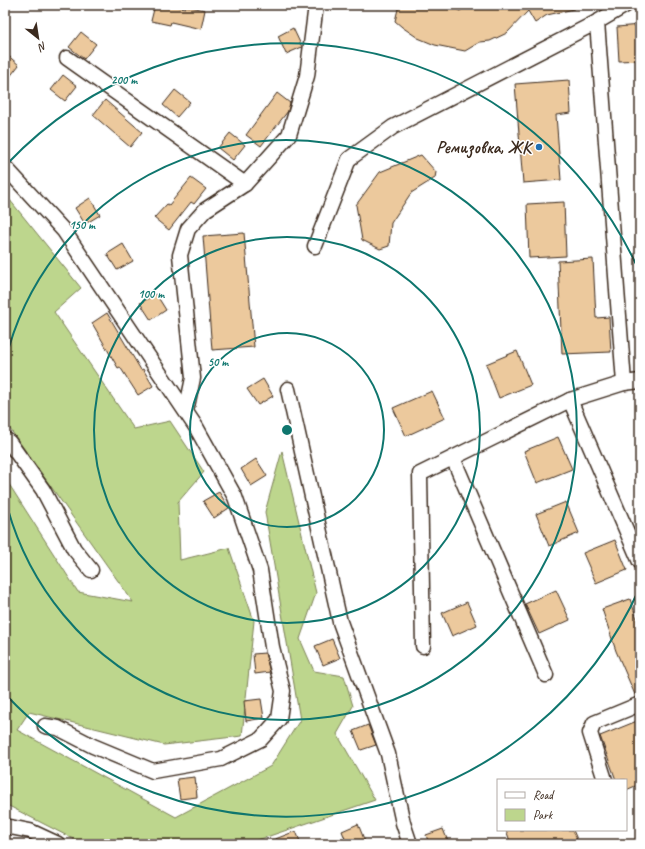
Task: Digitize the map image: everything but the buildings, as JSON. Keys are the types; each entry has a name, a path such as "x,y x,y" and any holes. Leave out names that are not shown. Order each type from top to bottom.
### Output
{"street":[{"path":"186,411 193,378 180,255 188,229 205,210 245,184 289,135 307,76 316,5"},
{"path":"315,246 349,159 393,127 597,22 626,5"},
{"path":"597,22 624,383"},
{"path":"67,58 245,184"},
{"path":"5,167 64,231 186,411 235,497 260,570 272,647 284,691 278,719 261,739 221,759 153,771 93,746 58,728 45,726"},
{"path":"423,646 420,474 570,400 624,383 640,381"},
{"path":"288,389 340,622 388,754 403,823 410,844"},
{"path":"570,400 640,562"},
{"path":"5,439 9,442 43,490 74,549 91,570"},
{"path":"454,458 546,675"},
{"path":"605,779 590,733 594,723 640,704"},
{"path":"5,826 30,831 58,844"}],"green space":[{"path":"5,194 81,288 54,312 134,429 170,421 204,472 178,502 180,560 229,548 254,621 242,736 164,745 29,712 17,730 176,817 271,766 300,720 265,512 282,451 316,593 300,639 314,671 344,676 353,706 337,734 375,800 246,844 83,844 5,804 5,478 78,592 133,602 5,422"}],"place":[{"name":"Ремизовка, ЖК","path":"539,147"}]}
